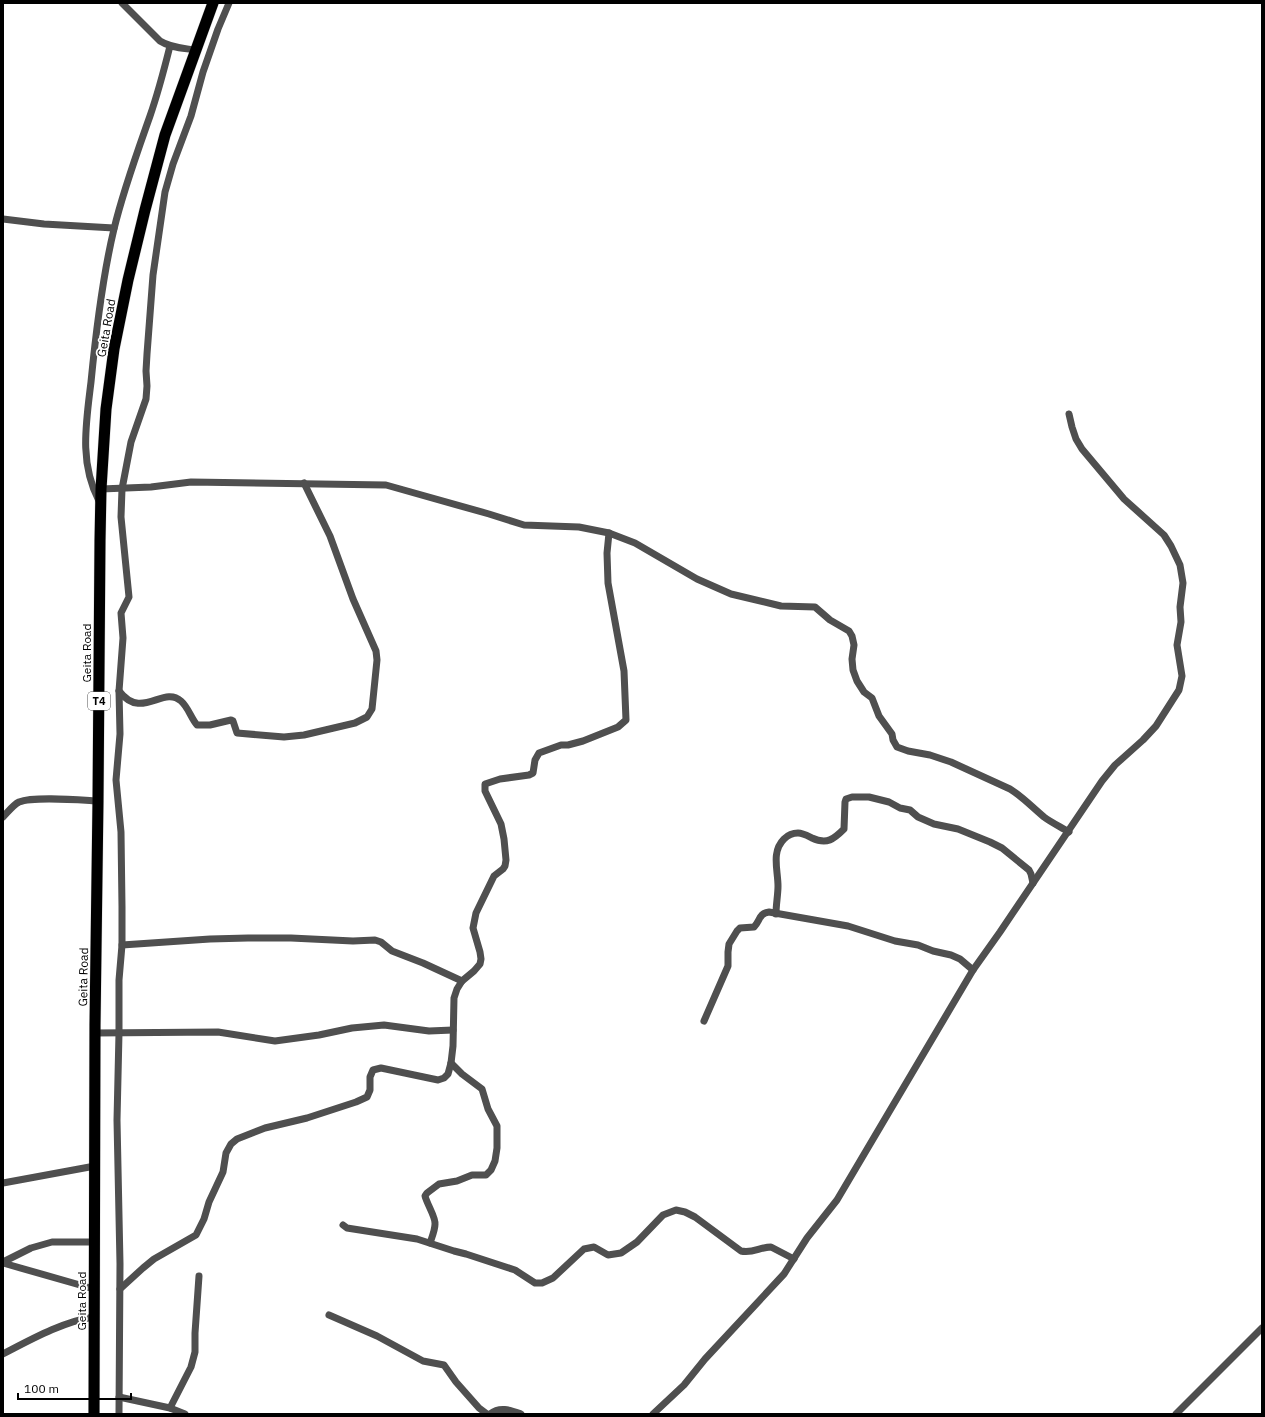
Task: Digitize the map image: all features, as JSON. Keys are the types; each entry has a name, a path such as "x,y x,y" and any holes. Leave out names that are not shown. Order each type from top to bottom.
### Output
{"highway":[{"name":"Geita Road","path":"94,1414 95,1033 100,503 106,409 114,349 128,280 145,210 165,135 213,3"}],"street":[{"path":"122,3 160,41 170,46 195,50"},
{"path":"119,1414 120,1289 117,1120 119,980 122,945 121,832 116,780 120,734 119,691 123,638 122,613 129,597 121,517 122,489 131,442 146,400 148,386 146,371 147,354 153,275 160,214 173,164 194,106 203,72 229,3"},
{"path":"100,503 90,482 86,455 85,432 100,303 114,228 128,179 153,106 170,46"},
{"path":"3,219 44,224 114,228"},
{"path":"653,1414 684,1385 705,1359 784,1274 815,1228 837,1200 973,970 1111,770 1156,726 1179,690 1182,676 1177,645 1181,622 1180,607 1183,583 1180,565 1176,554 1168,540 1124,499 1082,449 1076,439 1069,414"},
{"path":"101,489 151,487 191,482 386,485 489,514 524,526 579,527 609,533 635,543 697,579 731,594 781,606 815,608 830,620 849,631 852,636 854,645 852,659 853,670 857,681 864,692 872,698 879,716 892,734 893,740 897,747 951,762 1010,789 1046,818 1069,832"},
{"path":"119,691 124,698 143,704 164,697 174,697 182,701 197,725 210,725 231,720 233,721 237,733 252,735 284,737 304,735 355,723 367,717 373,704 377,660 376,651 353,599 330,536 304,484"},
{"path":"120,1289 154,1259 196,1235 223,1172 226,1153 231,1144 237,1139 265,1128 321,1114 366,1097 370,1090 370,1077 373,1070 381,1068 438,1080 444,1078 448,1074 453,1046 454,998 462,981 480,964 480,952 473,928 474,921 478,907 492,879 505,866 506,860 501,824 485,791 485,784 500,779 529,775 533,773 535,760 539,753 557,746 583,741 618,727 626,720 624,671 608,583 607,553 609,533"},
{"path":"776,914 778,888 776,853 782,841 790,834 797,833 805,834 819,842 825,842 832,839 844,828 845,802 846,799 852,797 869,798 889,802 900,808 910,810 918,817 934,824 958,829 990,842 1002,848 1029,870 1033,883"},
{"path":"3,817 14,805 24,801 59,799 98,801"},
{"path":"704,1021 728,966 729,944 740,928 754,927 761,915 764,913 848,926 895,941 918,945 933,951 952,955 960,959 973,970"},
{"path":"122,945 248,938 291,938 353,941 375,940 381,942 392,951 462,981"},
{"path":"95,1033 218,1032 275,1041 319,1035 352,1028 384,1025 429,1031 453,1030"},
{"path":"430,1243 436,1224 435,1219 426,1203 425,1196 427,1193 438,1184 457,1181 472,1175 486,1175 491,1170 495,1161 497,1148 497,1126 489,1114 482,1089 462,1074 451,1063"},
{"path":"3,1183 95,1166"},
{"path":"343,1225 347,1228 430,1243 504,1266 519,1272 535,1283 542,1283 553,1278 584,1249 594,1248 608,1255 621,1253 637,1242 663,1215 676,1210 695,1217 741,1251 746,1252 771,1247 794,1259"},
{"path":"3,1262 31,1248 52,1242 94,1242"},
{"path":"3,1262 94,1289"},
{"path":"170,1408 191,1368 195,1352 199,1276"},
{"path":"329,1316 377,1336 430,1364 444,1365 456,1382 479,1408 487,1414"},
{"path":"3,1354 65,1325 94,1317"},
{"path":"1176,1414 1262,1328"},
{"path":"119,1397 170,1408 185,1414"},
{"path":"490,1414 501,1409 521,1414"}]}
